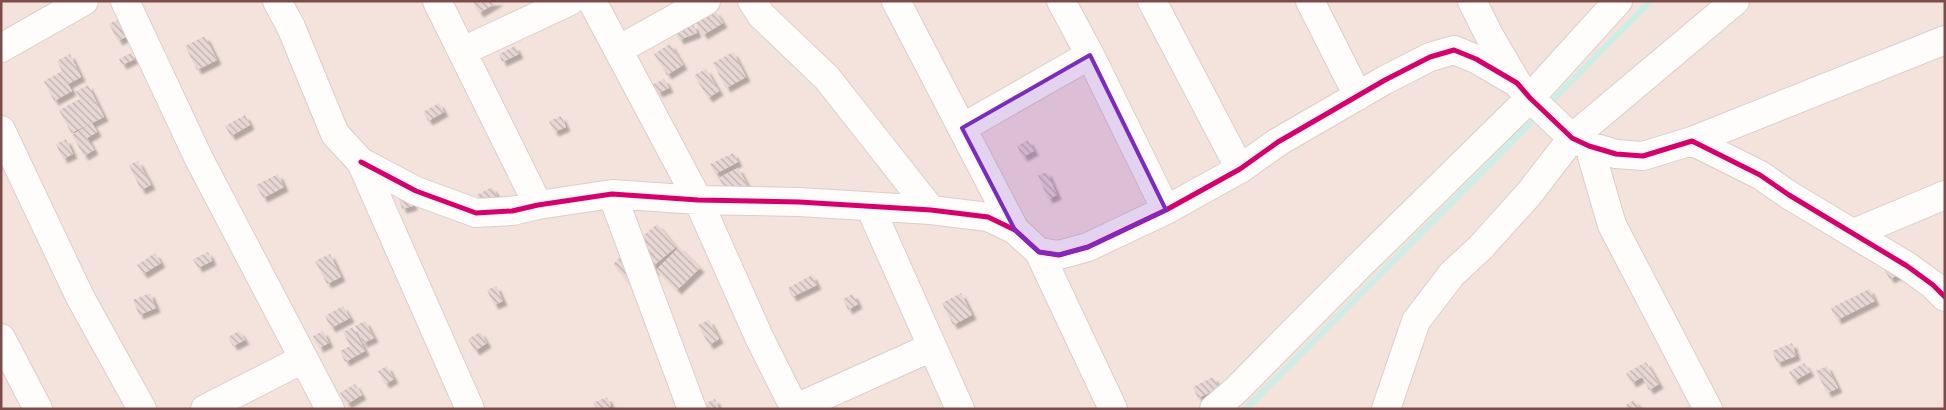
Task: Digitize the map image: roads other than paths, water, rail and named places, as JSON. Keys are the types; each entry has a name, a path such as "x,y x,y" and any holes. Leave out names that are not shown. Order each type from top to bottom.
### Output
{"street":[{"path":"1,48 84,1"},
{"path":"125,1 199,159 330,409"},
{"path":"277,1 291,27 335,134 362,162 416,192 476,213 512,211 538,204 612,194 698,200 798,202 931,210 988,217 1015,230 1039,252 1113,409"},
{"path":"437,1 538,204"},
{"path":"462,51 570,1"},
{"path":"592,1 698,200 759,337 794,409 932,347"},
{"path":"618,50 706,1"},
{"path":"752,1 761,15 827,78 931,210"},
{"path":"896,1 1015,230"},
{"path":"1061,1 1090,55 1166,210"},
{"path":"1152,1 1240,169"},
{"path":"1310,1 1358,96"},
{"path":"1472,1 1488,35 1524,91"},
{"path":"1214,409 1236,390 1362,263 1524,91 1618,1"},
{"path":"1386,409 1416,320 1452,274 1481,247 1580,142 1735,1"},
{"path":"1039,252 1059,255 1088,247 1166,210 1240,169 1278,142 1358,96 1430,57 1454,50 1476,59 1524,91 1580,142 1616,154 1643,156 1692,141 1945,40"},
{"path":"962,128 1090,55"},
{"path":"1,130 80,298 142,409"},
{"path":"1692,141 1760,175 1789,195 1907,266 1933,285 1945,297"},
{"path":"1580,142 1612,225 1708,409"},
{"path":"362,162 470,409"},
{"path":"612,194 692,409"},
{"path":"1854,233 1945,195"},
{"path":"870,206 960,409"},
{"path":"1,338 38,409"},
{"path":"205,409 303,359"}],"waterway":[{"path":"1546,107 1651,1"},
{"path":"1246,409 1538,116"}]}
